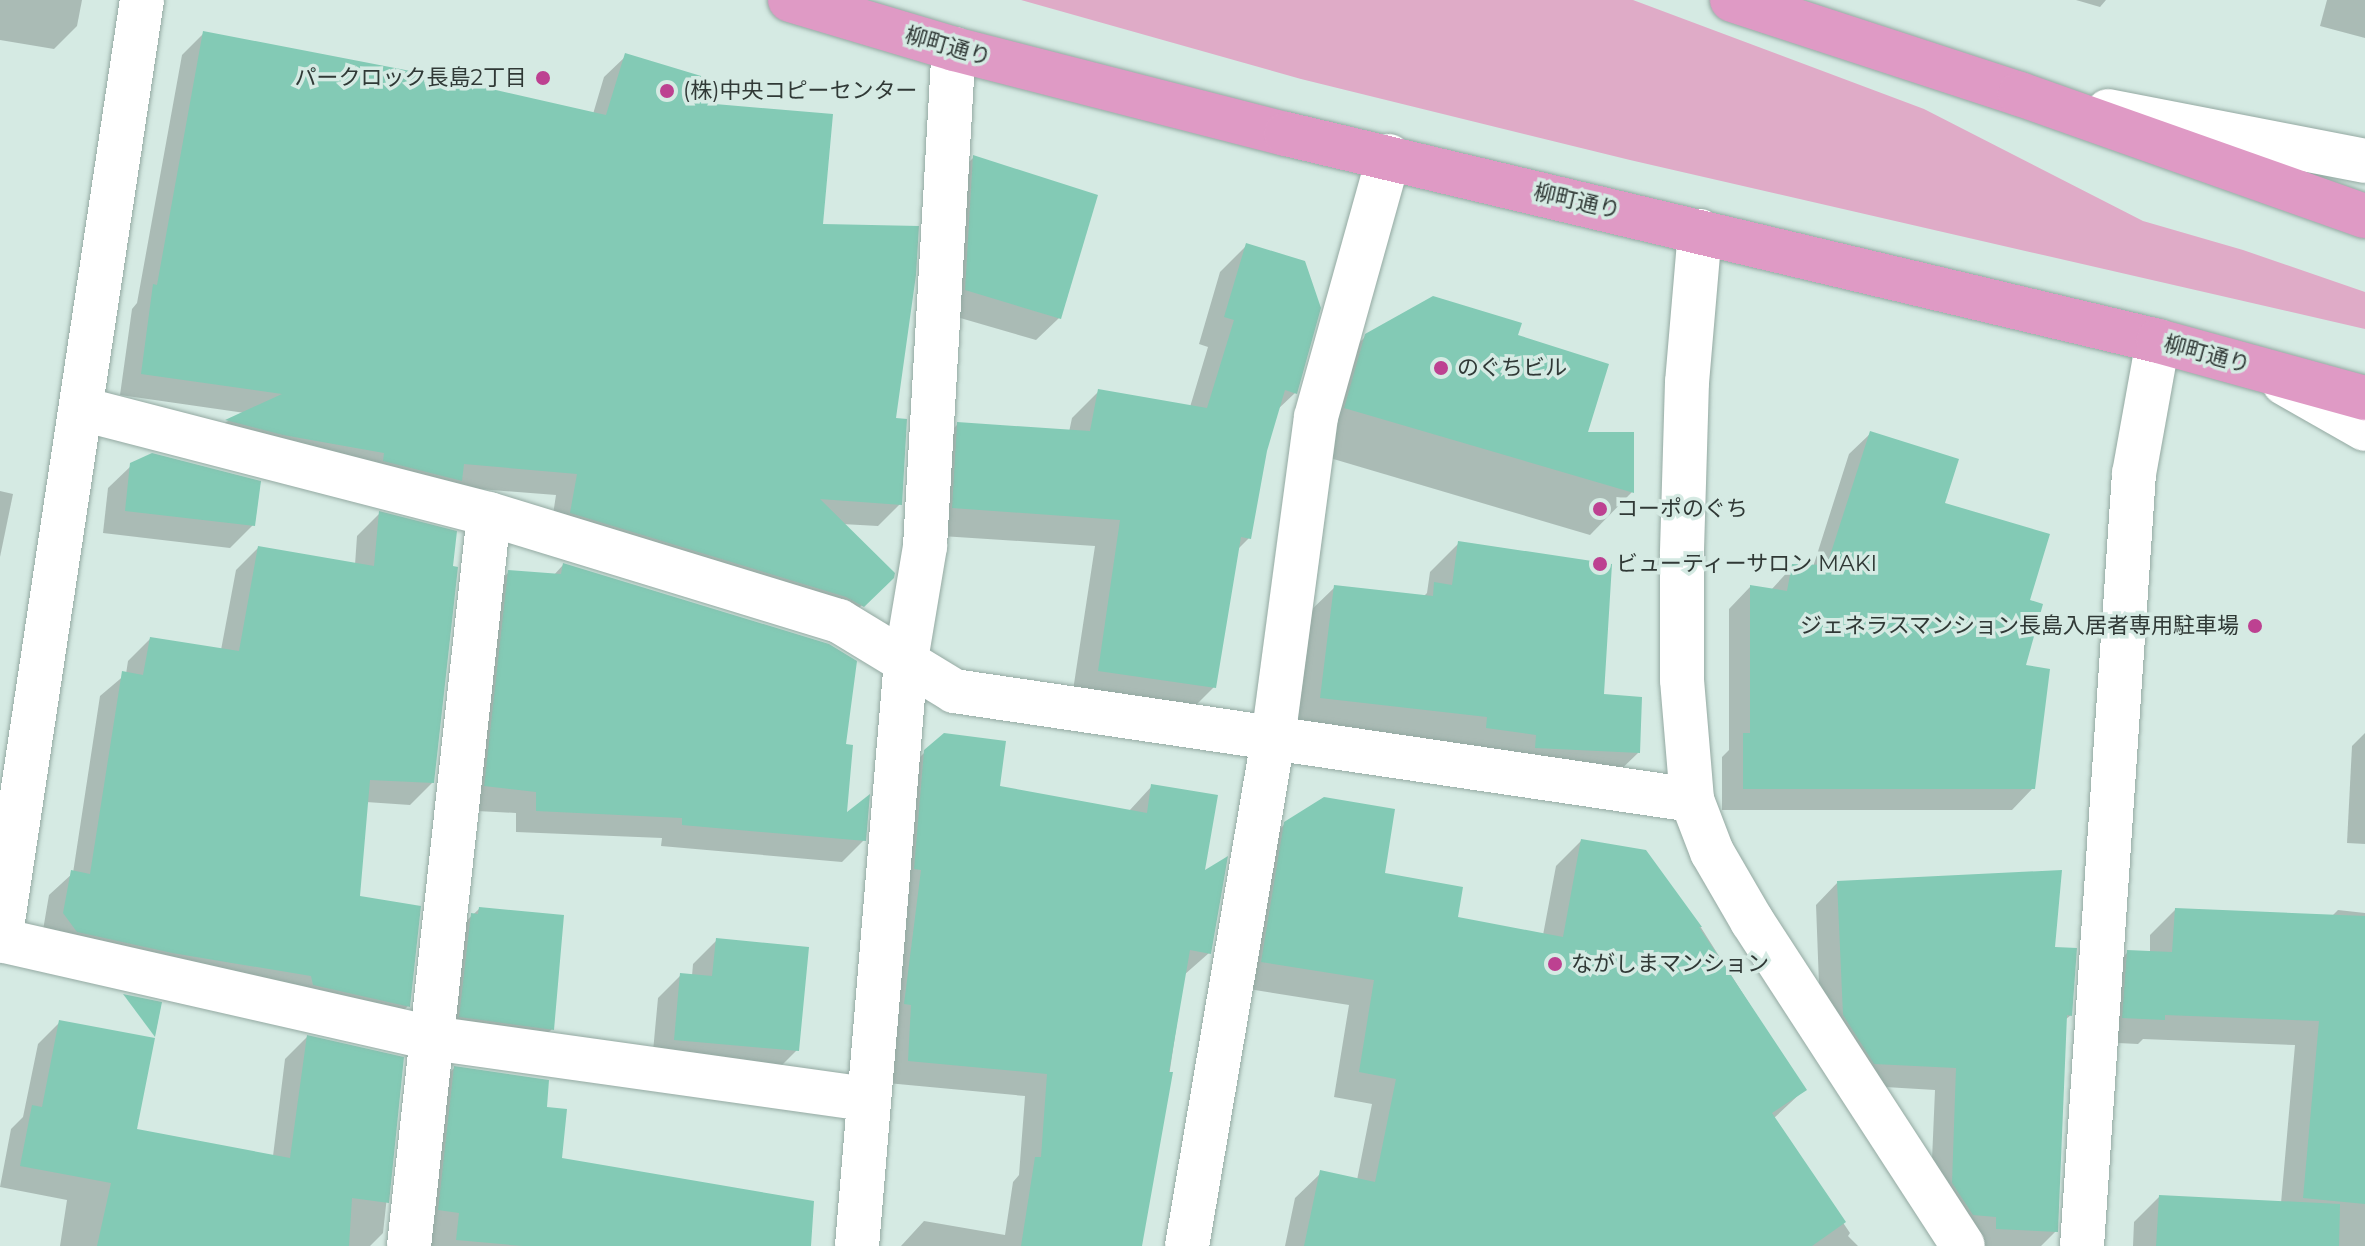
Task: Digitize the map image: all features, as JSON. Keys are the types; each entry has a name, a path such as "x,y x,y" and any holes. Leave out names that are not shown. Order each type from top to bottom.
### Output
{"main road":[{"name":"柳町通り","path":"790,0 954,49 2158,341 2365,398"},
{"path":"1732,0 2020,94 2365,216"}],"street":[{"path":"142,0 0,940 432,1038 867,1099"},
{"path":"857,1246 906,660 925,546 954,49"},
{"path":"2020,94 2365,161"},
{"path":"1187,1246 1273,739 1316,417 1389,156"},
{"path":"1700,231 1687,382 1682,554 1682,680 1692,800 1712,852 1752,921 1963,1246"},
{"path":"2082,1246 2134,474 2158,341"},
{"path":"2258,368 2365,429"},
{"path":"82,409 489,514 839,621 954,691 1692,800"},
{"path":"409,1246 489,514"}],"shaded area":[{"path":"1021,0 1633,0 1924,109 2143,221 2243,250 2365,292 2365,329 1630,160 1301,79"}],"building":[{"path":"203,31 426,74 606,115 625,53 721,82 715,104 833,114 823,224 919,226 916,275 896,418 907,419 902,505 820,499 895,573 894,578 864,607 846,597 570,513 577,474 464,464 462,481 383,461 384,453 283,435 225,420 282,394 141,374 153,284 157,285"},
{"path":"973,155 1098,195 1061,319 965,290"},
{"path":"1246,243 1305,261 1321,308 1297,394 1285,390 1267,451 1251,539 1241,537 1216,688 1098,671 1120,520 952,508 957,422 1090,431 1098,389 1207,408 1234,320 1224,317"},
{"path":"1433,296 1522,323 1518,335 1609,364 1588,432 1634,432 1634,493 1344,408 1365,334"},
{"path":"1870,431 1959,459 1945,503 2050,534 2030,600 2043,604 2026,665 2050,669 2035,789 1743,789 1743,733 1750,733 1750,585 1787,591 1792,564 1827,565"},
{"path":"152,453 261,481 255,526 125,511 130,463"},
{"path":"379,511 457,531 453,566 458,567 434,783 370,780 360,896 421,906 410,1007 313,985 311,976 172,953 77,932 63,913 71,870 90,874 122,671 143,675 150,637 239,651 258,546 374,566"},
{"path":"1458,541 1612,564 1604,694 1642,697 1640,753 1535,748 1536,735 1486,728 1487,717 1320,698 1334,585 1433,596 1434,582 1452,585"},
{"path":"563,563 829,644 857,661 846,744 853,745 847,812 870,794 866,841 682,825 682,818 536,811 536,792 484,786 508,570 561,574"},
{"path":"944,733 1006,741 1000,786 1147,813 1151,784 1218,795 1205,870 1228,856 1211,954 1190,950 1169,1072 1173,1072 1142,1246 1021,1246 1035,1157 1041,1157 1047,1074 908,1061 911,1005 904,1004 921,870 914,869 924,750"},
{"path":"1324,797 1395,809 1385,873 1463,887 1458,917 1563,937 1581,839 1646,850 1702,927 1699,927 1807,1090 1772,1113 1846,1222 1812,1246 1304,1246 1320,1170 1375,1182 1396,1079 1359,1072 1374,980 1261,962 1284,822"},
{"path":"2062,870 2055,947 2077,948 2072,1016 2067,1015 2058,1232 1996,1229 1996,1217 1973,1215 1952,1183 1956,1068 1874,1064 1843,1015 1837,881"},
{"path":"479,907 564,915 554,1030 459,1017 471,913 478,914"},
{"path":"2175,908 2365,916 2365,1204 2303,1198 2319,1021 2165,1015 2165,1020 2122,1018 2127,950 2172,952"},
{"path":"716,938 809,947 799,1051 674,1040 680,973 712,976"},
{"path":"123,994 162,1002 155,1037"},
{"path":"59,1020 155,1038 137,1129 290,1158 307,1035 404,1057 389,1203 352,1198 349,1246 97,1246 111,1183 20,1166 32,1105 42,1107"},
{"path":"454,1066 549,1080 547,1107 567,1109 562,1158 814,1201 811,1246 523,1246 456,1240 459,1213 438,1210"},
{"path":"2159,1195 2340,1204 2339,1246 2156,1246"}],"place":[{"name":"パークロック長島2丁目","path":"543,78"},
{"name":"(株)中央コピーセンター","path":"667,91"},
{"name":"のぐちビル","path":"1441,368"},
{"name":"コーポのぐち","path":"1600,509"},
{"name":"ビューティーサロン MAKI","path":"1600,564"},
{"name":"ジェネラスマンション長島入居者専用駐車場","path":"2255,626"},
{"name":"ながしまマンション","path":"1555,964"}]}
